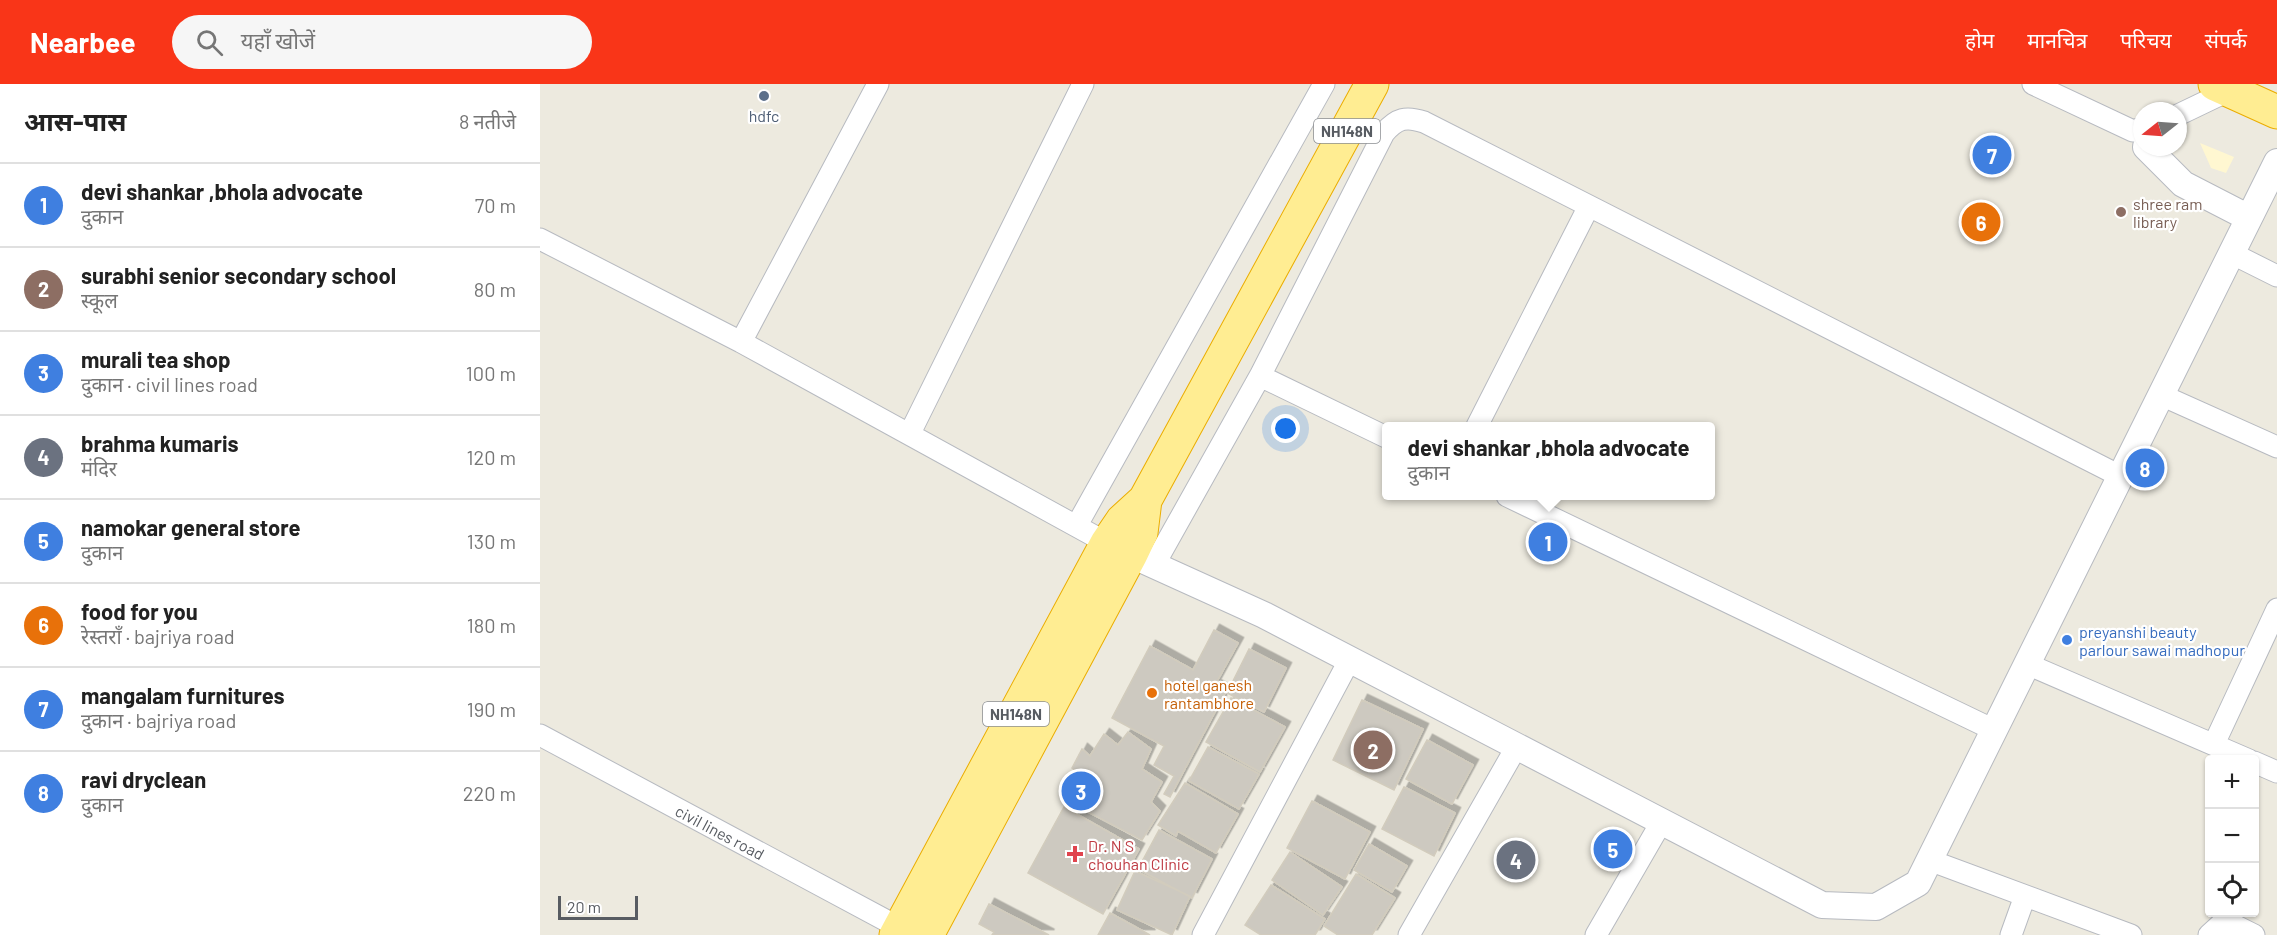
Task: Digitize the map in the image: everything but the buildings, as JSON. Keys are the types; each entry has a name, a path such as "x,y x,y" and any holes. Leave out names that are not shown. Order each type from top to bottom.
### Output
{"highway":[{"name":"NH148N","path":"908,933 1131,554 1141,532 1145,500 1372,84"},
{"path":"2221,87 2277,112"}],"street":[{"path":"741,342 878,84"},
{"path":"910,433 1083,84"},
{"path":"1077,525 1324,84"},
{"path":"2033,84 2133,133"},
{"path":"2187,109 2221,87"},
{"path":"1131,554 1260,376 1384,133 1393,122 1408,117 1424,122 2120,476"},
{"path":"2158,156 2183,184 2248,218"},
{"path":"540,239 741,342 1131,554 1264,615 1822,905 1876,907 1918,883 2277,162"},
{"path":"1479,422 1589,206"},
{"path":"2231,253 2277,276"},
{"path":"1260,376 1382,435"},
{"path":"2161,395 2277,447"},
{"path":"1517,500 1994,730"},
{"path":"2214,744 2277,609"},
{"path":"1203,935 1350,659"},
{"path":"2027,664 2240,755"},
{"name":"civil lines road","path":"540,735 908,933"},
{"path":"1409,935 1517,746"},
{"path":"2259,764 2277,772"},
{"path":"1596,935 1662,821"},
{"path":"1929,860 2131,935"},
{"path":"2011,935 2025,896"},
{"path":"2209,935 2220,926 2236,926 2254,935"}],"shaded area":[{"path":"2200,143 2234,157 2226,173 2211,168"}],"place":[{"name":"hdfc","path":"764,96"},
{"name":"mangalam furnitures","path":"1992,155"},
{"name":"shree ram library","path":"2121,212"},
{"name":"food for you","path":"1981,222"},
{"name":"ravi dryclean","path":"2145,468"},
{"name":"devi shankar ,bhola advocate","path":"1548,542"},
{"name":"preyanshi beauty parlour sawai madhopur","path":"2067,640"},
{"name":"hotel ganesh rantambhore","path":"1152,693"},
{"name":"surabhi senior secondary school","path":"1373,750"},
{"name":"murali tea shop","path":"1081,791"},
{"name":"namokar general store","path":"1613,849"},
{"name":"Dr. N S chouhan Clinic","path":"1075,854"},
{"name":"brahma kumaris","path":"1516,860"}]}
